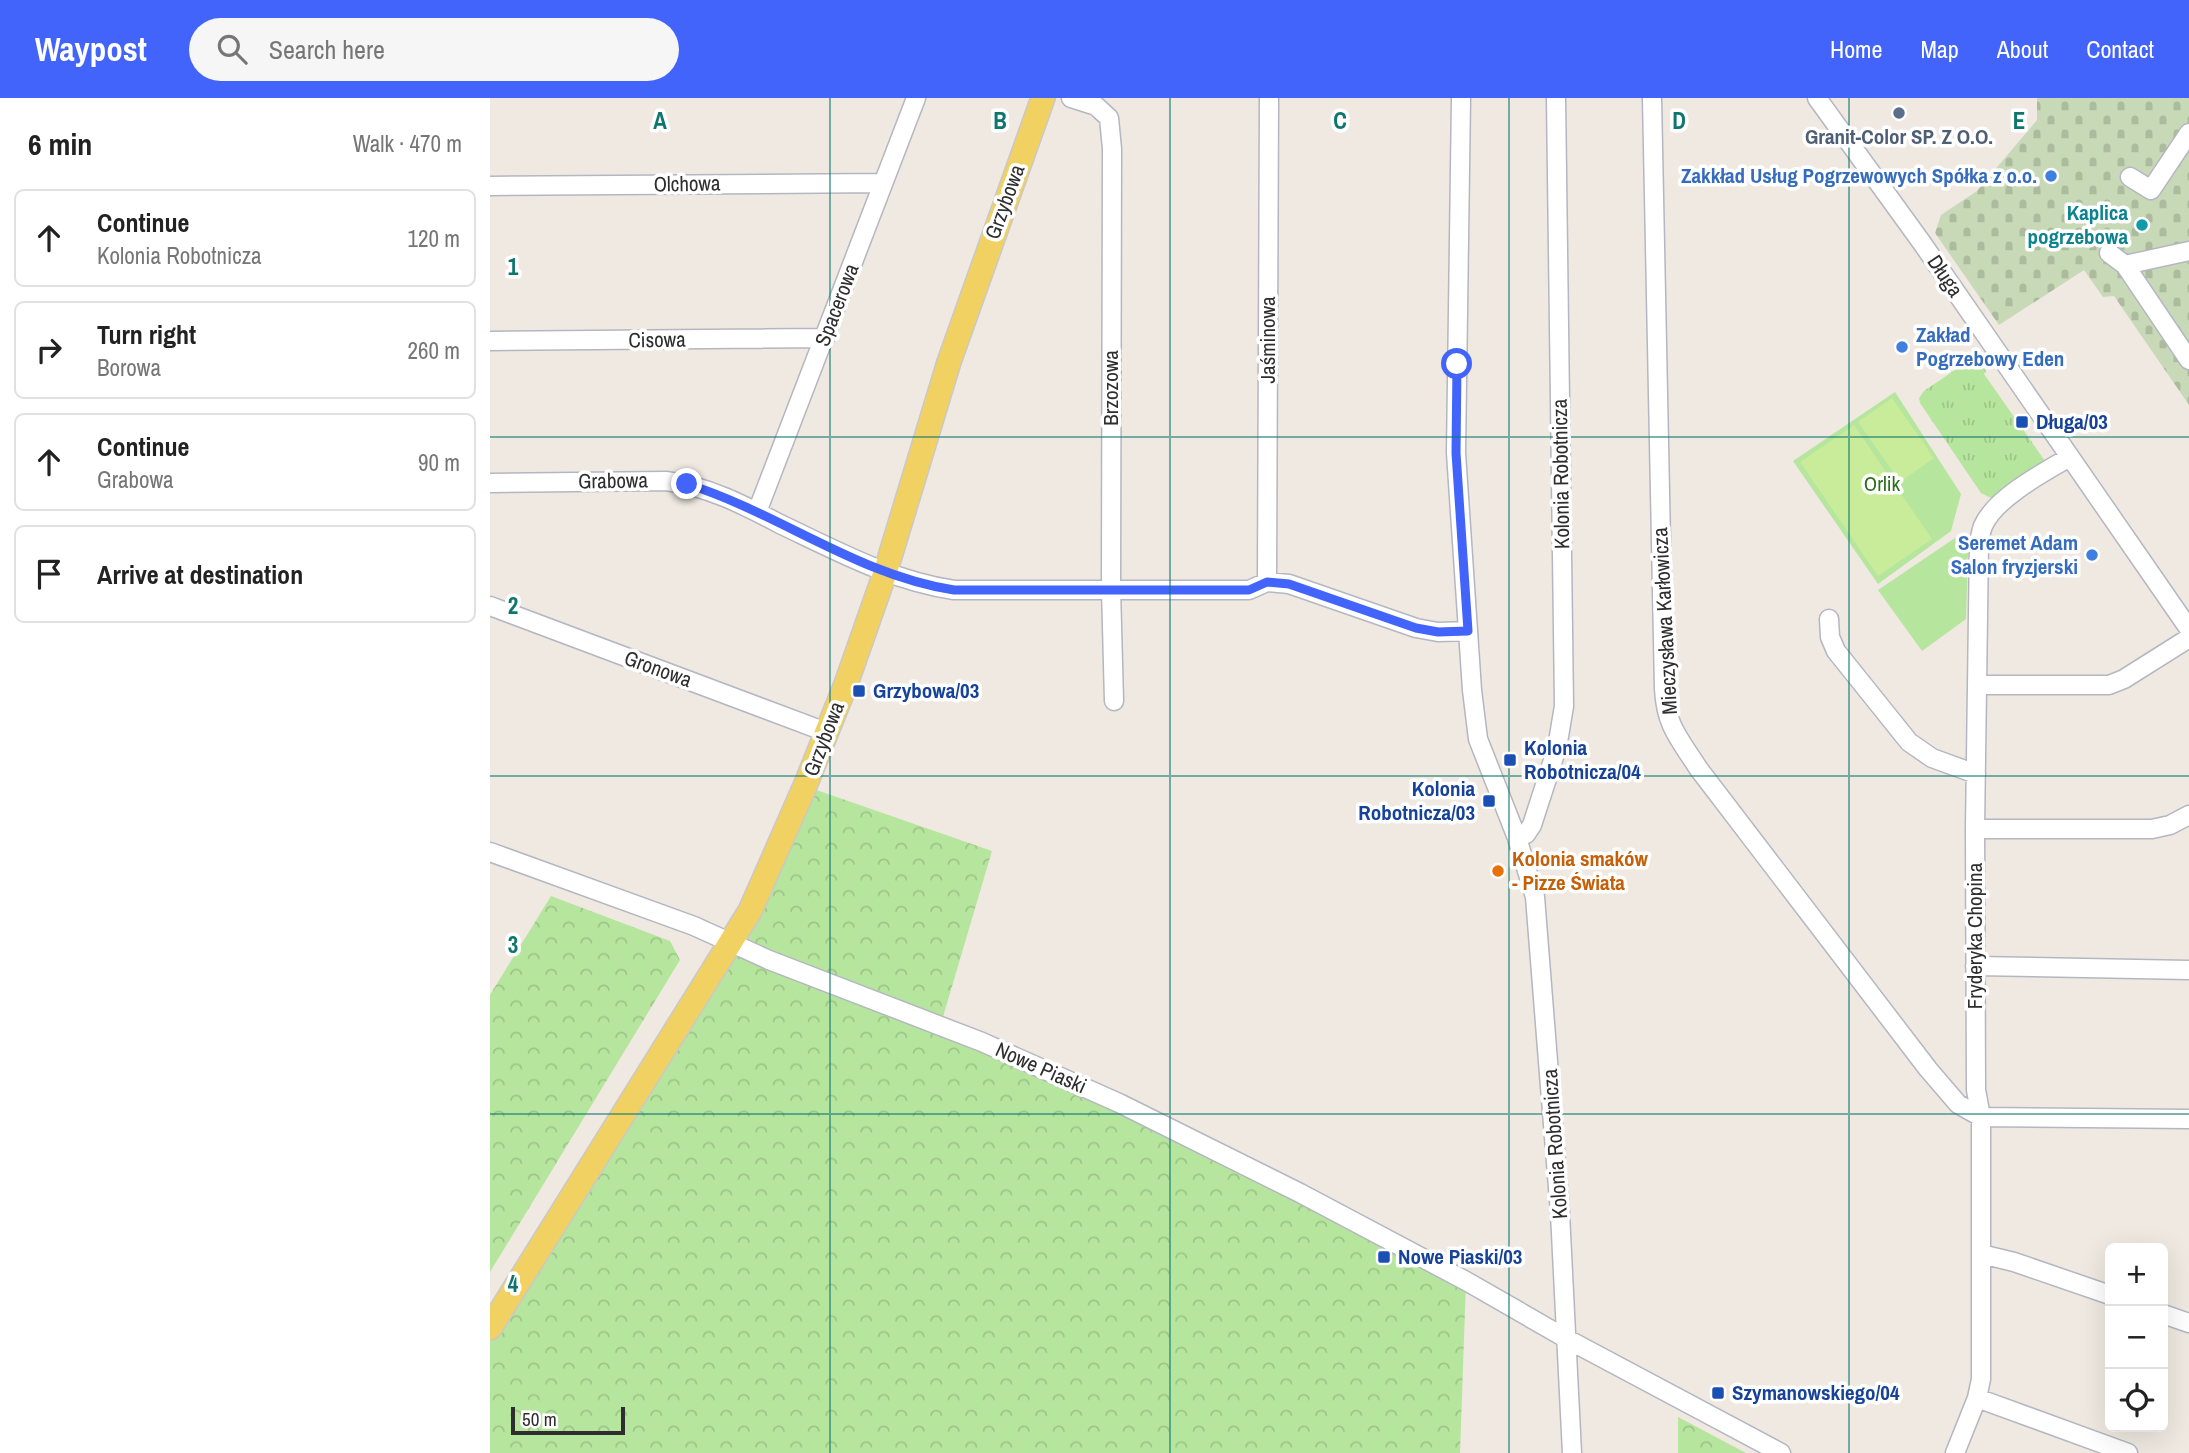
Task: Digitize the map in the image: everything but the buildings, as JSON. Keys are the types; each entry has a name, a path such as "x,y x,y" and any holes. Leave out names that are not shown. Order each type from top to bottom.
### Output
{"main road":[{"name":"Grzybowa","path":"490,1328 750,911 766,878 846,684 885,573 948,362 1043,98"}],"street":[{"name":"Spacerowa","path":"757,512 916,98"},
{"name":"Brzozowa","path":"1072,98 1096,106 1109,118 1110,128 1111,589 1114,701"},
{"name":"Jaśminowa","path":"1267,582 1269,98"},
{"name":"Kolonia Robotnicza","path":"1461,98 1456,453 1468,631 1478,739 1517,838 1532,884 1538,921 1553,1113 1572,1453"},
{"name":"Kolonia Robotnicza","path":"1517,838 1526,834 1532,825 1557,748 1564,706 1556,98"},
{"name":"Mieczysława Karłowicza","path":"1652,98 1665,712 1698,768 1928,1069 1958,1104 1981,1117"},
{"name":"Długa","path":"1816,98 1922,243 2189,629"},
{"path":"2130,177 2151,190 2189,133"},
{"name":"Olchowa","path":"490,186 883,183"},
{"path":"2125,265 2189,251"},
{"path":"2109,253 2125,265 2189,360"},
{"name":"Cisowa","path":"490,341 825,338"},
{"name":"Fryderyka Chopina","path":"1955,1453 1977,1398 1981,1379 1981,1117 1976,1090 1975,966 1979,542 1983,526 2003,501 2070,457"},
{"name":"Grabowa","path":"490,482 666,481 687,484 757,512 885,573 954,590 1249,590 1267,582"},
{"path":"1267,582 1289,584 1416,628 1438,632 1468,631"},
{"name":"Gronowa","path":"490,606 826,732"},
{"path":"1829,619 1830,637 1836,650 1909,742 1932,758 1976,774"},
{"path":"1976,685 2109,685 2124,679 2189,638"},
{"path":"1975,829 2152,829 2170,825 2189,816"},
{"name":"Nowe Piaski","path":"490,852 694,926 806,975 982,1042 1158,1121 1466,1280 1567,1339 1781,1453"},
{"path":"1975,966 2189,970"},
{"path":"1981,1117 2189,1119"},
{"path":"1981,1254 2014,1262 2105,1293"},
{"path":"2168,1316 2189,1323"},
{"path":"1977,1398 2128,1453"}],"green space":[{"path":"2037,98 2189,98 2189,405 2114,296 2103,297 2084,270 1999,325 1935,233 1941,215 1977,191 2037,120"},
{"path":"1980,353 1984,358 1980,363 1986,371 1984,374 2045,461 1991,498 1981,493 1919,398 1924,391"},
{"name":"Orlik","path":"1895,392 1961,494 1951,531 1878,584 1793,461"},
{"path":"1892,398 1934,458 1900,482 1858,422"},
{"path":"1854,425 1932,539 1878,576 1800,462"},
{"path":"1958,536 1968,552 1966,619 1922,651 1878,590"},
{"path":"805,786 992,851 940,1027 982,1042 1466,1281 1460,1453 490,1453 490,1328 678,1026"},
{"path":"551,896 670,941 680,960 490,1272 490,995"},
{"path":"1678,1417 1746,1453 1678,1453"}],"place":[{"name":"Granit-Color SP. Z O.O.","path":"1899,113"},
{"name":"Zakkład Usług Pogrzewowych Spółka z o.o.","path":"2051,176"},
{"name":"Kaplica pogrzebowa","path":"2142,225"},
{"name":"Zakład Pogrzebowy Eden","path":"1902,347"},
{"name":"Długa/03","path":"2022,422"},
{"name":"Seremet Adam Salon fryzjerski","path":"2092,555"},
{"name":"Grzybowa/03","path":"859,691"},
{"name":"Kolonia Robotnicza/04","path":"1510,760"},
{"name":"Kolonia Robotnicza/03","path":"1489,801"},
{"name":"Kolonia smaków - Pizze Świata","path":"1498,871"},
{"name":"Nowe Piaski/03","path":"1384,1257"},
{"name":"Szymanowskiego/04","path":"1718,1393"}],"route":[{"path":"687,484 757,512 851,559 885,573 936,587 954,590 1249,590 1267,582 1289,584 1427,631 1468,631 1456,453 1457,364"}]}
